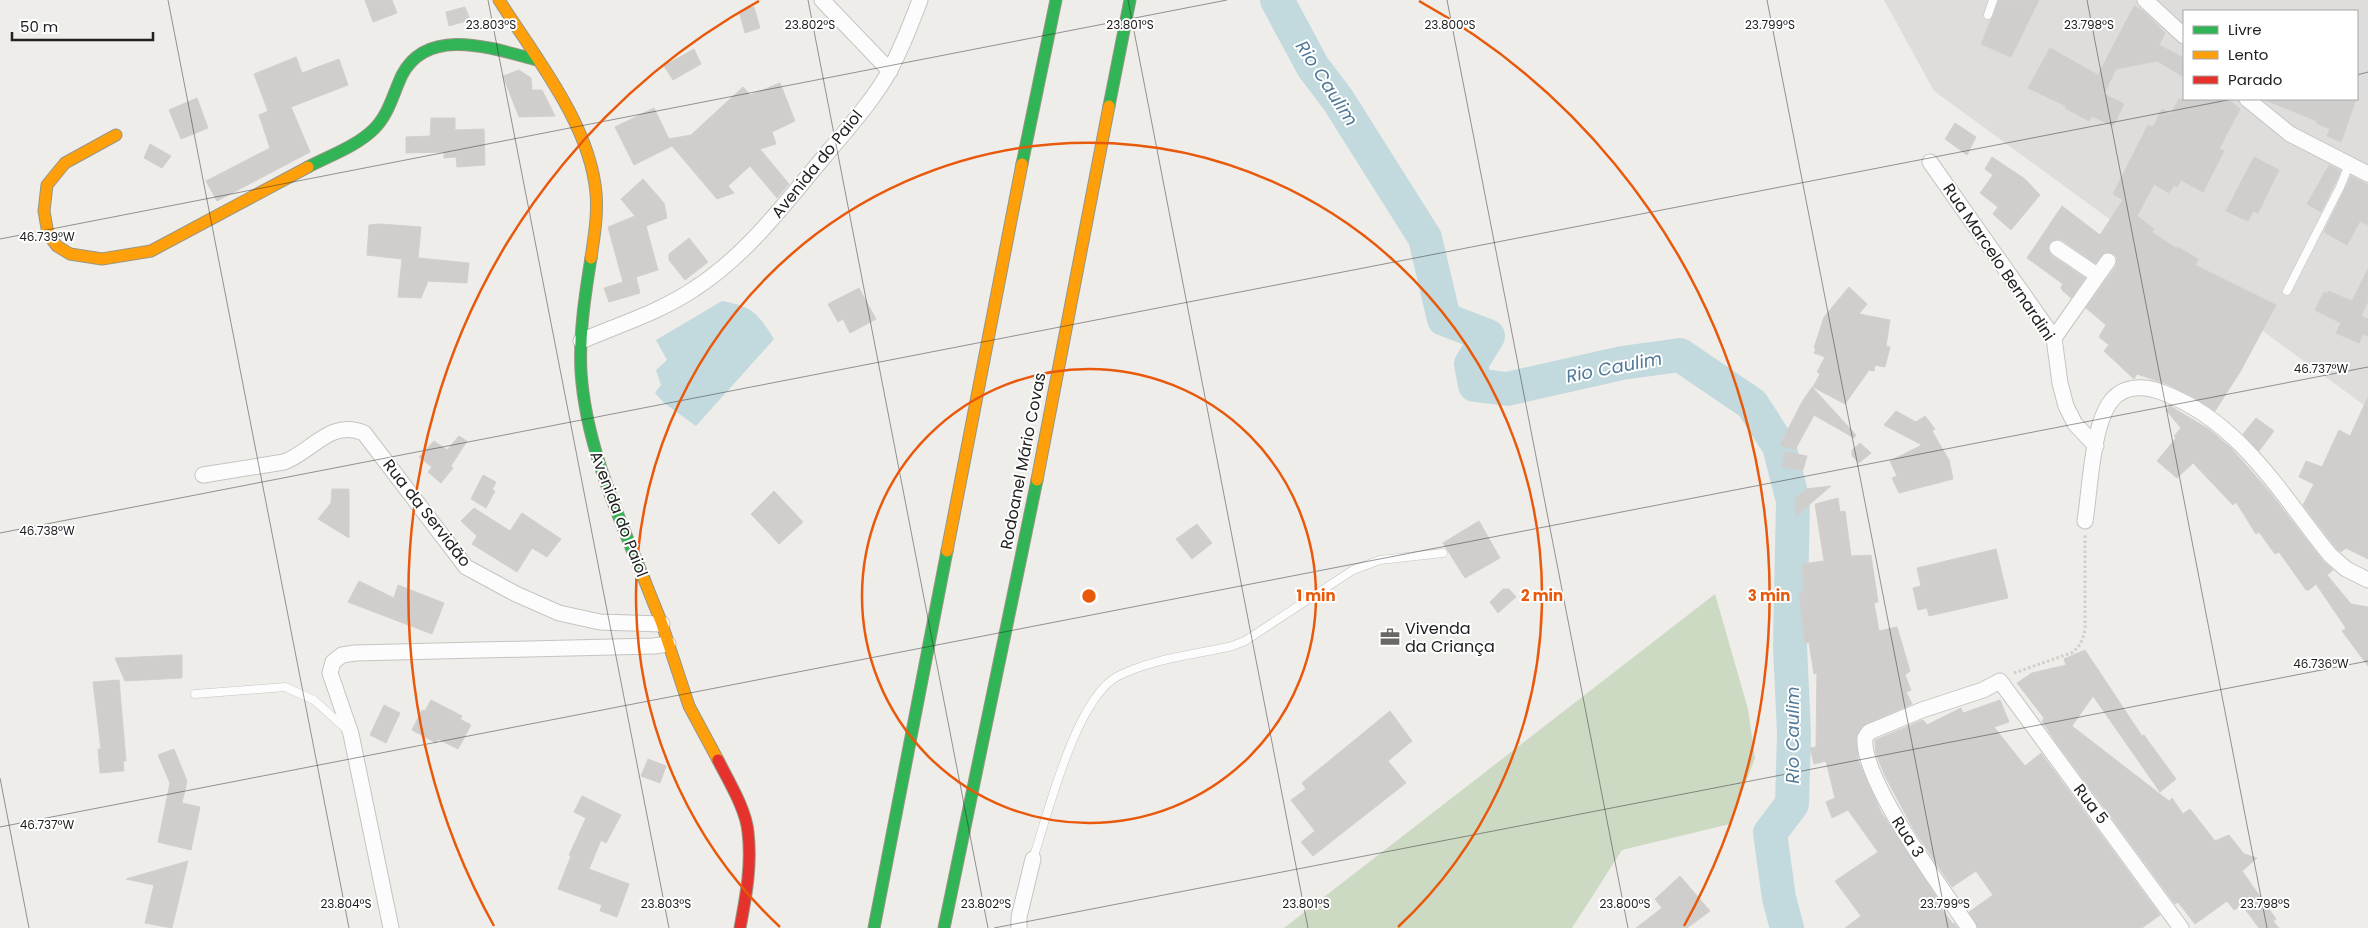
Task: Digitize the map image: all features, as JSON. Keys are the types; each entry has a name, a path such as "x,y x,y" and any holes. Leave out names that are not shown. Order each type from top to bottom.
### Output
{"main road":[{"path":"499,0 564,102 585,144 596,193 595,230 586,286 581,341"},
{"path":"874,928 1023,158 1056,0"},
{"name":"Rodoanel Mário Covas","path":"944,928 1039,469 1130,0"},
{"path":"116,135 68,160 51,176 42,199 45,225 54,243 69,255 90,260 124,258 151,251 366,136 377,127 387,114 403,73 411,61 425,52 463,43 537,60"},
{"name":"Avenida do Paiol","path":"581,341 581,373 592,441 618,518 662,624 689,706 733,789 748,830 749,879 741,925"}],"street":[{"path":"822,0 890,71"},
{"name":"Avenida do Paiol","path":"581,341 645,314 694,290 728,264 764,229 858,116 890,71 910,28 920,0"},
{"path":"2145,0 2183,35"},
{"path":"2247,100 2290,134 2368,174"},
{"name":"Rua Marcelo Bernardini","path":"1930,162 2054,338 2060,383 2066,406 2076,424 2096,446"},
{"path":"2057,248 2097,275"},
{"path":"2054,338 2108,261"},
{"path":"2085,521 2096,446 2106,408 2121,392 2147,387 2182,399 2210,416 2233,435 2265,471 2330,555 2346,569 2368,580"},
{"name":"Rua da Servidão","path":"203,475 284,462 296,458 342,428 352,429 364,434 466,567 516,594 559,613 600,622 662,624"},
{"path":"391,928 351,734 330,674 333,662 342,655 355,653 654,646 668,644"},
{"name":"Rua 3","path":"1970,928 1889,805 1875,775 1865,747 1865,738 1869,732 1922,710 1983,690 2000,681"},
{"name":"Rua 5","path":"2000,681 2181,928"},
{"path":"1019,928 1019,917 1033,859"}],"lane":[{"path":"1988,15 1994,0"},
{"path":"2287,291 2340,187 2349,164"},
{"path":"1033,859 1078,723 1096,695 1116,677 1144,664 1232,646 1245,641 1353,570 1380,560 1444,554"},
{"path":"195,694 285,687 314,700 351,734"}],"path":[{"path":"2000,681 2022,669 2071,653 2078,648 2083,640 2085,624 2085,521"}],"shaded area":[{"path":"1884,0 2368,0 2368,408 1934,91"}],"green space":[{"path":"1715,594 1748,709 1755,758 1730,824 1622,850 1572,928 1284,928"}],"water":[{"path":"722,301 733,303 754,312 774,339 696,426 664,403 655,393 661,385 656,370 667,360 656,340"}],"building":[{"path":"365,0 392,0 397,13 373,22"},
{"path":"1999,0 2039,0 2011,57 1981,44"},
{"path":"2134,6 2143,11 2165,33 2159,45 2183,57 2183,76 2157,61 2116,69 2104,94 2124,104 2113,126 2092,116 2089,121 2065,108 2066,106 2028,88 2050,48 2098,75"},
{"path":"465,7 470,20 449,26 446,12"},
{"path":"754,7 760,28 745,33 739,11"},
{"path":"694,49 701,64 673,80 664,66"},
{"path":"296,57 302,73 339,59 348,85 291,107 310,152 217,201 206,181 270,148 259,115 268,111 254,74"},
{"path":"519,70 531,78 532,90 542,90 555,116 519,117 503,76"},
{"path":"780,83 795,121 772,132 776,144 760,149 789,184 777,198 750,166 728,186 734,193 717,199 672,146 634,165 615,127 654,108 669,139 691,135 743,87 750,95"},
{"path":"197,98 208,128 181,139 169,110"},
{"path":"2179,99 2229,100 2240,109 2219,149 2224,151 2203,192 2181,180 2177,187 2174,185 2169,193 2154,184 2137,216 2154,229 2152,232 2177,249 2178,247 2198,259 2195,265 2276,305 2240,372 2215,411 2195,398 2167,384 2137,374 2134,379 2104,351 2109,345 2099,337 2106,325 2086,308 2116,266 2117,258 2114,254 2104,253 2095,263 2062,240 2057,239 2050,242 2048,248 2051,255 2085,278 2071,298 2062,290 2063,284 2027,258 2062,206 2100,235 2123,200 2113,194 2148,125 2153,127 2162,109 2171,114"},
{"path":"2265,100 2356,100 2341,142 2327,136 2330,129 2316,123 2317,121"},
{"path":"431,118 455,118 455,130 484,129 485,165 457,167 456,157 444,158 444,152 406,153 406,137 430,136"},
{"path":"1955,123 1976,137 1967,155 1945,139"},
{"path":"150,144 171,156 162,168 144,158"},
{"path":"1992,157 2025,179 2040,195 2011,230 1993,214 1998,207 1980,193 1993,175 1985,169"},
{"path":"2254,157 2279,170 2258,213 2253,211 2248,221 2226,211"},
{"path":"2329,165 2341,171 2321,212 2307,204"},
{"path":"2351,176 2368,185 2368,225 2360,221 2347,245 2324,232"},
{"path":"643,179 664,203 667,218 646,226 658,270 636,277 640,293 609,302 604,288 623,282 608,227 635,216 621,199"},
{"path":"369,225 421,227 418,258 469,263 467,283 428,281 421,298 398,297 402,259 367,255"},
{"path":"689,238 708,262 685,280 669,260 669,254"},
{"path":"2368,269 2368,301 2361,316 2368,319 2368,336 2363,334 2359,343 2336,333 2341,323 2315,310 2324,292 2327,294 2328,291 2352,301"},
{"path":"1849,287 1867,304 1859,314 1890,320 1886,346 1890,347 1885,367 1875,365 1874,371 1869,370 1845,404 1813,387 1820,374 1817,372 1825,357 1814,353 1816,349 1814,348 1824,317"},
{"path":"859,288 876,319 850,333 843,319 838,322 828,304"},
{"path":"1812,387 1856,435 1854,438 1814,415 1795,450 1780,445 1802,402"},
{"path":"2368,397 2368,559 2346,548 2341,552 2337,549 2303,505 2314,484 2299,477 2306,461 2322,467 2339,430 2350,436"},
{"path":"2170,406 2210,430 2231,448 2268,490 2323,561 2333,570 2327,575 2351,604 2368,607 2368,666 2342,631 2346,628 2316,584 2309,590 2306,590 2279,552 2275,554 2259,532 2256,534 2236,502 2233,505 2193,463 2177,478 2157,461 2176,438 2174,436 2181,428 2166,410"},
{"path":"1896,411 1916,422 1925,416 1935,429 1932,431 1949,460 1953,479 1899,493 1892,478 1897,476 1890,461 1922,445 1884,425"},
{"path":"2256,418 2274,431 2259,451 2243,434"},
{"path":"459,436 467,441 451,466 453,468 441,483 428,472 432,467 419,457 434,441 447,450"},
{"path":"1860,443 1871,453 1859,463 1852,456 1852,450"},
{"path":"1785,452 1807,456 1803,470 1782,467"},
{"path":"483,475 496,482 492,490 495,491 486,508 471,499"},
{"path":"1831,486 1796,516 1795,499 1806,489"},
{"path":"332,489 349,489 349,538 318,519 331,503"},
{"path":"774,491 803,522 779,544 751,514"},
{"path":"1838,498 1840,512 1845,511 1851,556 1871,555 1878,602 1874,603 1879,631 1897,627 1910,671 1905,675 1911,690 1906,692 1912,704 1862,726 1856,738 1858,760 1881,812 1937,898 1935,900 1958,928 1845,928 1861,916 1835,881 1878,852 1848,810 1832,818 1826,802 1835,798 1826,761 1814,764 1810,748 1816,747 1817,673 1814,674 1809,642 1805,643 1799,592 1804,592 1802,564 1824,561 1815,504"},
{"path":"474,508 510,531 522,513 561,539 547,557 532,548 517,572 472,544 477,536 461,521"},
{"path":"1479,521 1500,558 1465,578 1443,543"},
{"path":"1197,524 1212,543 1192,559 1176,539"},
{"path":"1996,549 2008,598 1929,616 1927,608 1918,610 1913,588 1921,586 1917,568"},
{"path":"359,581 394,598 398,585 444,603 432,634 348,602"},
{"path":"1503,589 1509,589 1516,597 1498,613 1490,602"},
{"path":"2085,650 2142,736 2144,735 2176,779 2160,792 2093,696 2072,726 2169,801 2172,798 2183,814 2190,809 2215,841 2229,835 2244,854 2257,858 2242,871 2276,919 2273,921 2279,928 2259,928 2242,905 2234,910 2227,901 2195,924 2178,902 2175,904 2056,742 2042,721 2044,718 2017,683 2032,673 2066,665 2064,659"},
{"path":"182,655 182,678 125,681 115,658"},
{"path":"119,680 126,761 123,761 124,771 100,773 98,749 101,749 93,682"},
{"path":"431,700 462,716 460,719 471,725 458,749 438,739 436,743 412,730 422,710 425,711"},
{"path":"2000,700 2009,722 1994,727 2025,766 2041,753 2160,915 2142,928 1978,928 1969,912 1993,895 1976,871 1952,887 1914,830 1885,776 1876,754 1875,740 1923,720 1927,725 1961,708 1963,713"},
{"path":"384,705 400,713 386,743 370,735"},
{"path":"1390,711 1412,741 1388,761 1406,783 1313,856 1301,842 1315,831 1291,800 1306,789 1302,783"},
{"path":"174,749 187,781 182,803 200,807 191,850 158,842 170,783 158,755"},
{"path":"648,759 666,766 660,783 641,776"},
{"path":"582,796 621,815 606,843 601,840 589,869 629,884 617,917 600,911 602,905 558,889 571,856 569,855 586,818 574,812"},
{"path":"188,861 172,928 145,923 154,885 126,879"},
{"path":"1680,876 1710,911 1687,928 1636,928 1662,908 1655,899"}],"waterway":[{"name":"Rio Caulim","path":"1277,0 1313,67 1338,100 1425,238 1444,319 1488,336 1471,364 1475,385 1507,389 1622,363 1680,355 1752,404 1779,446 1793,501 1790,646 1794,734 1792,804 1770,833 1779,898 1787,928"}],"traffic: fast":[{"path":"1022,164 1056,0"},
{"path":"1109,106 1130,0"},
{"path":"308,167 351,146 374,129 387,110 402,75 414,60 428,50 445,45 463,45 482,47 537,60"},
{"path":"591,258 581,343 581,372 584,399 589,426 604,478 644,579"},
{"path":"944,928 1037,480"},
{"path":"874,928 947,551"}],"traffic: slow":[{"path":"499,0 559,92 572,117 592,167 596,193 596,218 591,258"},
{"path":"1037,480 1109,106"},
{"path":"116,135 65,163 47,185 44,211 48,234 57,246 70,254 102,259 151,251 308,167"},
{"path":"947,551 1022,164"},
{"path":"644,579 662,624 689,706 718,760"}],"traffic: jam":[{"path":"718,760 740,804 747,823 749,868 740,928"}],"place":[{"name":"Vivenda da Criança","path":"1390,637"}]}
